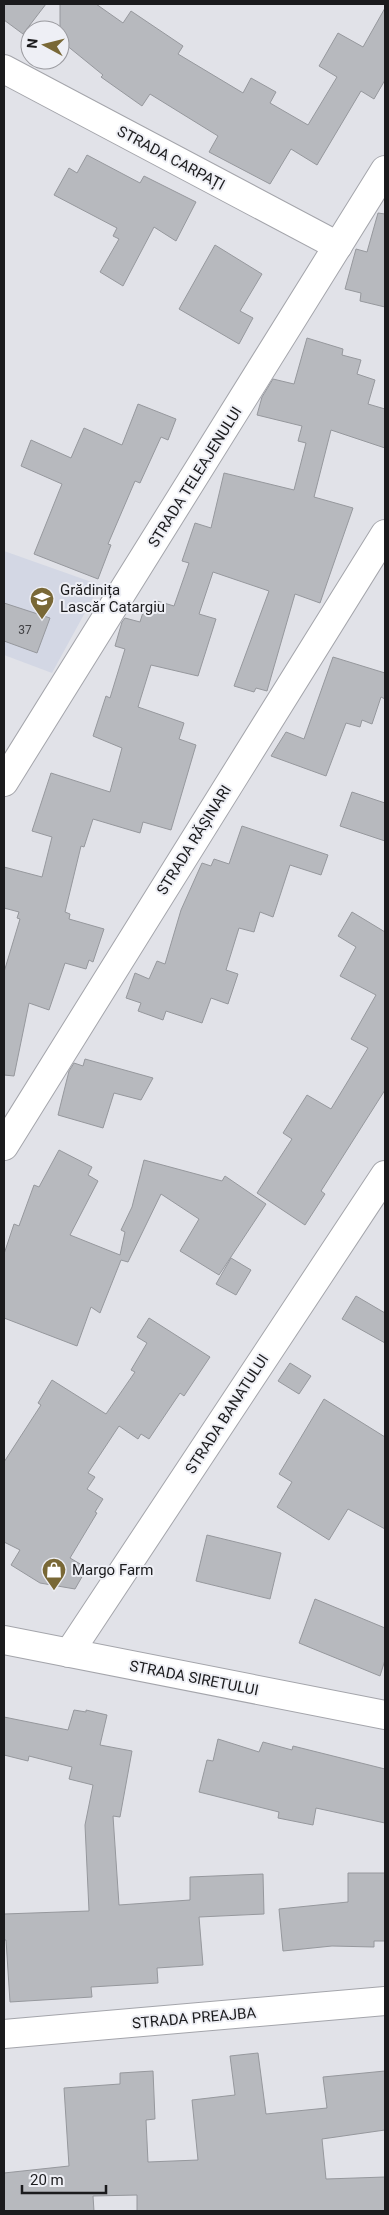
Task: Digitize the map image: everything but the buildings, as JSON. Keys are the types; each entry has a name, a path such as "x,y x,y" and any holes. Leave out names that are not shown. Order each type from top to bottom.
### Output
{"street":[{"name":"STRADA CARPAȚI","path":"5,73 338,246"},
{"name":"STRADA TELEAJENULUI","path":"4,782 385,170"},
{"name":"STRADA RĂȘINARI","path":"4,1146 385,534"},
{"name":"STRADA BANATULUI","path":"70,1653 385,1175"},
{"name":"STRADA SIRETULUI","path":"4,1640 384,1714"},
{"name":"STRADA PREAJBA","path":"4,2034 385,2001"}],"shaded area":[{"name":"Grădinița Lascăr Catargiu","path":"4,551 100,585 52,673 4,655"}],"place":[{"name":"Grădinița Lascăr Catargiu","path":"42,620"},
{"name":"Margo Farm","path":"54,1591"}]}
